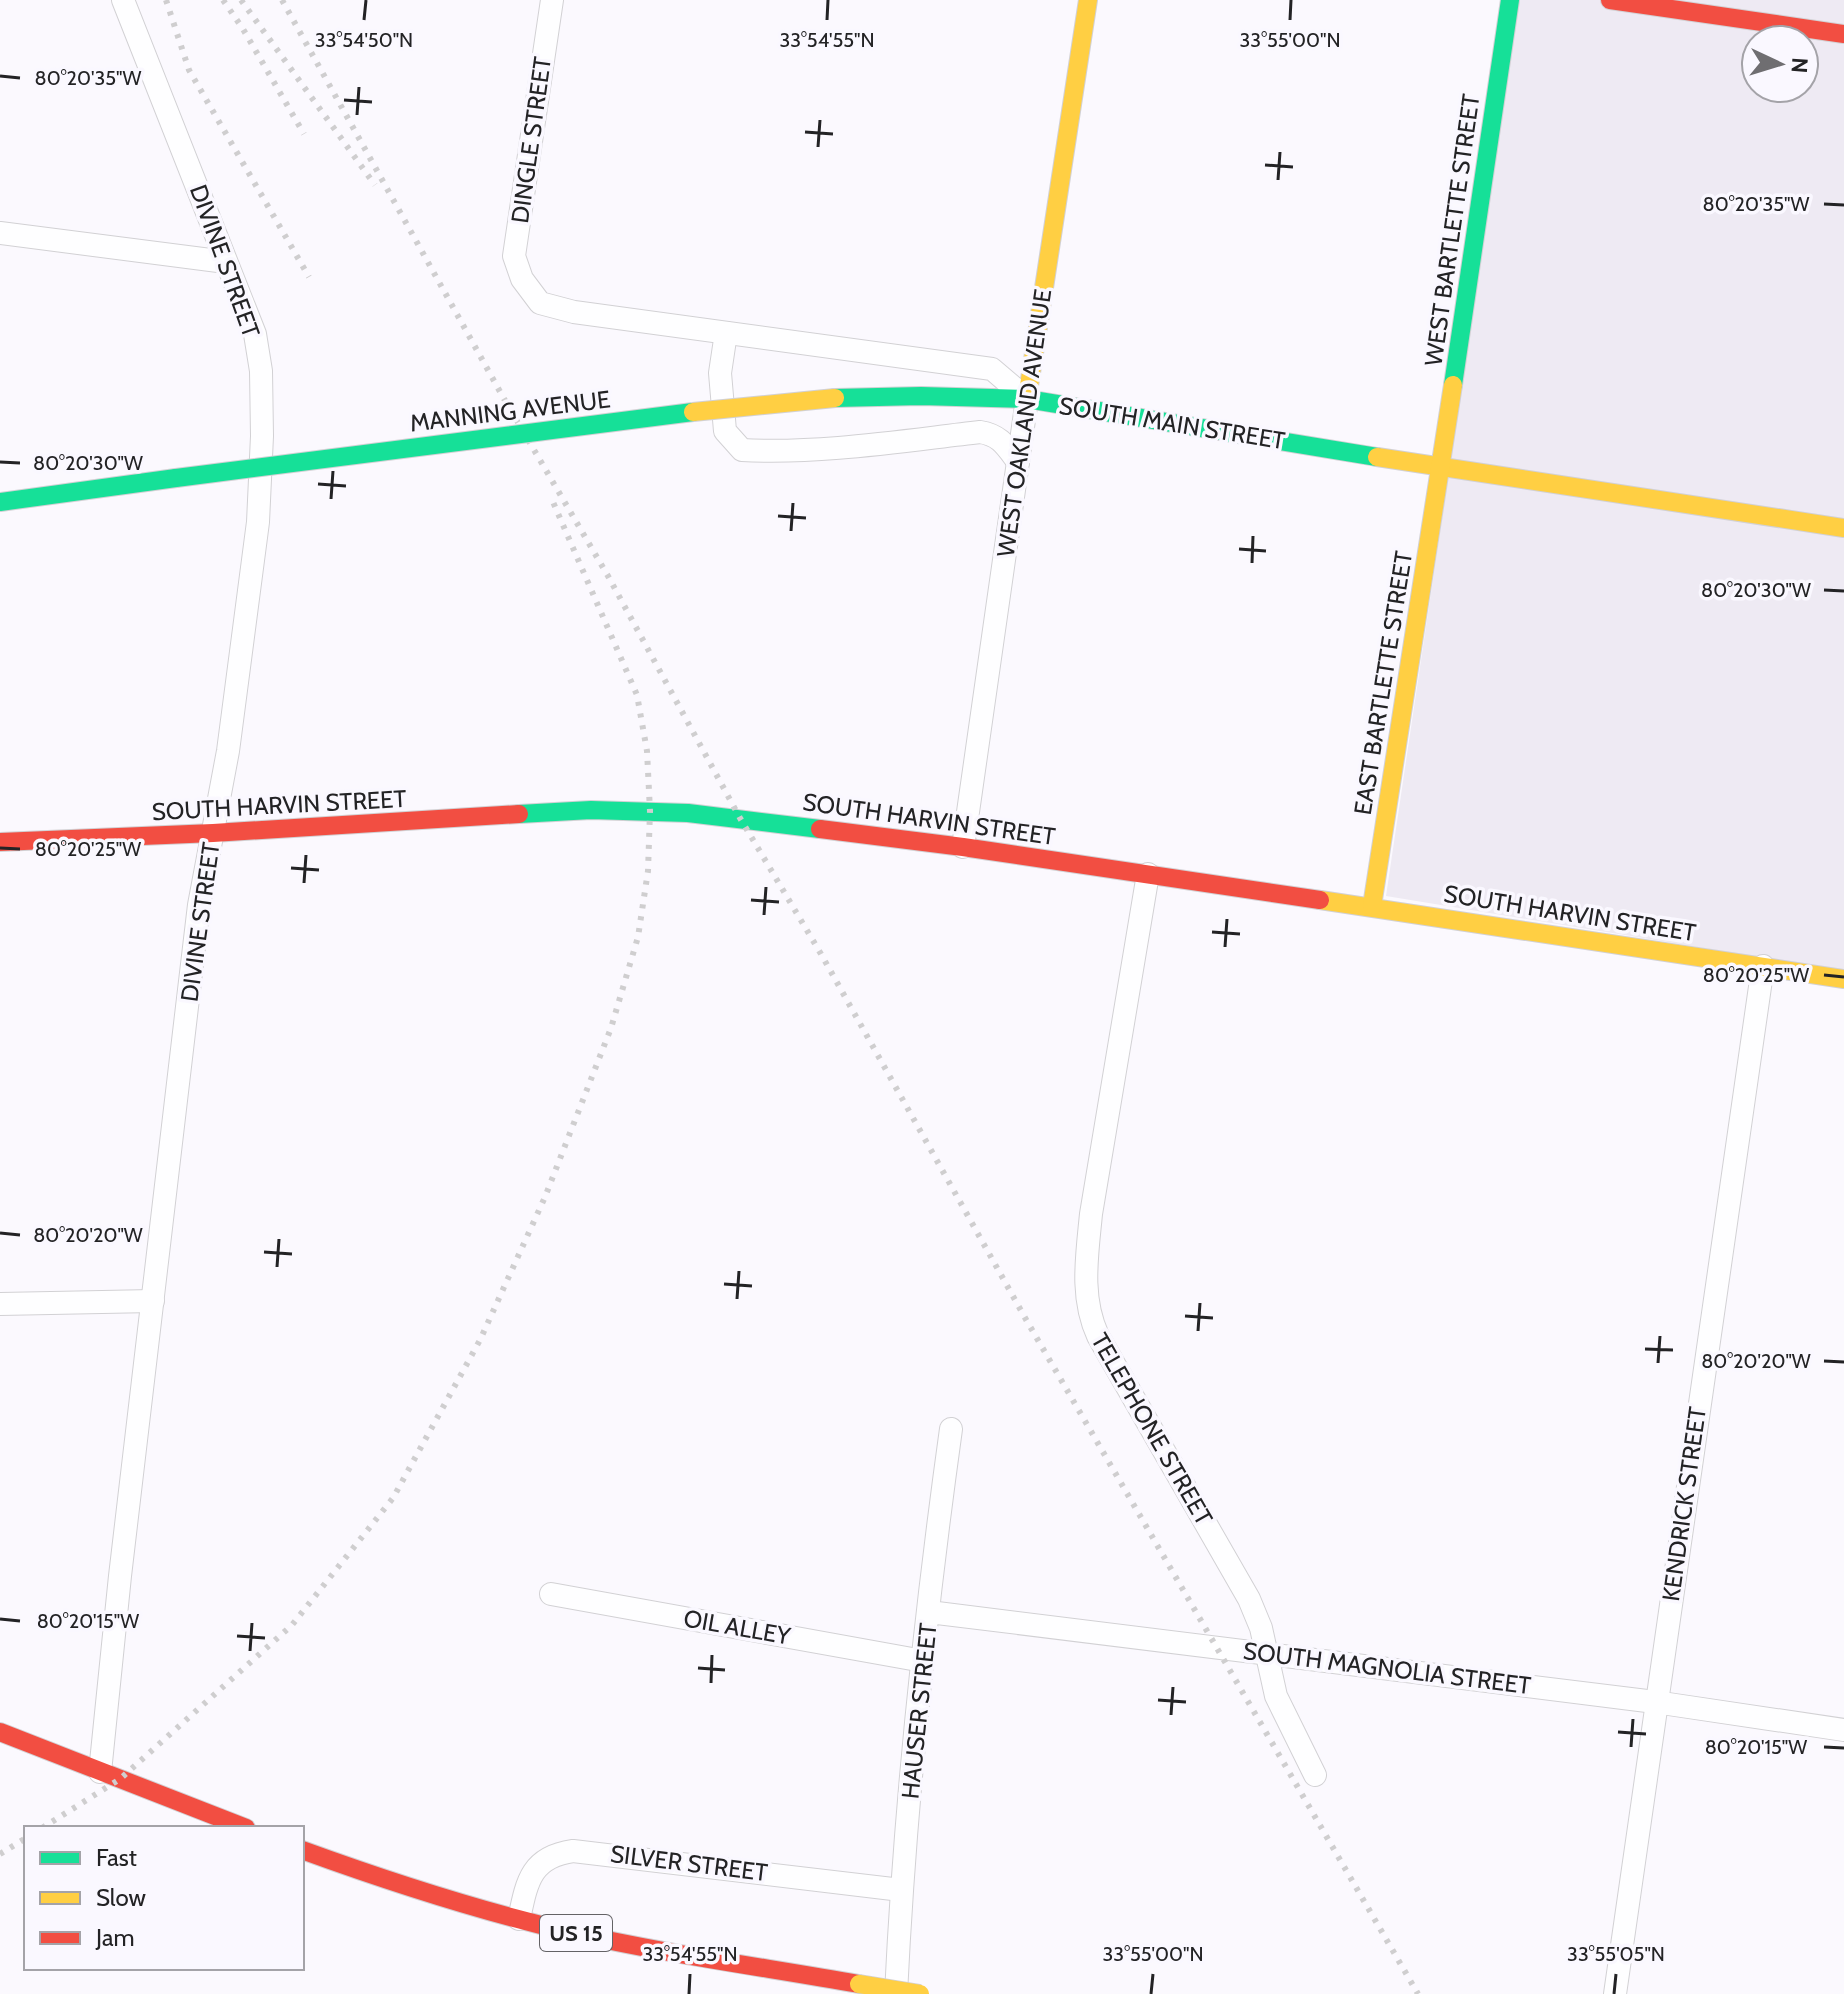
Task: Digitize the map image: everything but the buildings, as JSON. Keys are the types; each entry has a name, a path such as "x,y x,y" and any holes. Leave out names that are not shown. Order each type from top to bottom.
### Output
{"street":[{"name":"DIVINE STREET","path":"100,1772 199,905 228,751 258,522 262,436 261,371 255,334 123,0"},
{"name":"DINGLE STREET","path":"522,279 514,256 552,0"},
{"name":"WEST OAKLAND AVENUE","path":"963,847 1088,0"},
{"name":"WEST BARTLETTE STREET","path":"1441,467 1510,0"},
{"path":"1610,0 1844,34"},
{"path":"0,233 226,262"},
{"name":"SOUTH MAIN STREET","path":"522,279 540,303 551,308 992,369 1027,399 1441,467 1844,528"},
{"path":"726,333 720,373 725,431 742,450 835,449 980,432 993,434 1001,440 1018,462"},
{"name":"MANNING AVENUE","path":"0,502 744,406 835,398 921,396 1027,399"},
{"name":"EAST BARTLETTE STREET","path":"1372,906 1441,467"},
{"name":"SOUTH HARVIN STREET","path":"0,842 606,810 740,818 1372,906 1844,979"},
{"name":"TELEPHONE STREET","path":"1148,874 1091,1214 1086,1303 1098,1336 1249,1599 1261,1628 1276,1696 1315,1775"},
{"name":"KENDRICK STREET","path":"1615,1994 1763,966"},
{"path":"0,1304 153,1301"},
{"name":"HAUSER STREET","path":"896,1994 901,1890 923,1661 951,1429"},
{"name":"OIL ALLEY","path":"551,1594 923,1661"},
{"name":"SOUTH MAGNOLIA STREET","path":"929,1612 1655,1702 1844,1730"},
{"path":"0,1732 241,1826"},
{"name":"US 15","path":"304,1851 419,1891 519,1919 645,1947 920,1994"},
{"name":"SILVER STREET","path":"519,1919 528,1879 536,1867 558,1853 573,1851 901,1890"}],"shaded area":[{"path":"1519,0 1844,0 1844,971 1386,896"}],"railway":[{"path":"166,0 189,70 309,277"},
{"path":"223,0 304,134"},
{"path":"241,0 375,185"},
{"path":"282,0 503,397 608,576 740,818 821,954 1028,1323 1418,1994"},
{"path":"45,1826 120,1779 292,1625 393,1498 480,1340 545,1197 611,1028 638,937 648,871 650,811 647,751 637,695 553,502"},
{"path":"0,1854 24,1839"}],"traffic: fast":[{"path":"1453,385 1510,0"},
{"path":"835,398 921,396 1027,399 1377,457"},
{"path":"176,478 693,412"},
{"path":"0,502 176,478"},
{"path":"519,814 591,810 688,813 820,829"}],"traffic: slow":[{"path":"1027,399 1088,0"},
{"path":"1372,906 1453,385"},
{"path":"693,412 835,398"},
{"path":"1377,457 1844,528"},
{"path":"1320,900 1844,979"},
{"path":"859,1984 920,1994"}],"traffic: jam":[{"path":"1610,0 1844,34"},
{"path":"0,842 213,833 519,814"},
{"path":"820,829 1320,900"},
{"path":"0,1732 241,1826"},
{"path":"304,1851 435,1895 570,1932 678,1954 859,1984"}]}
